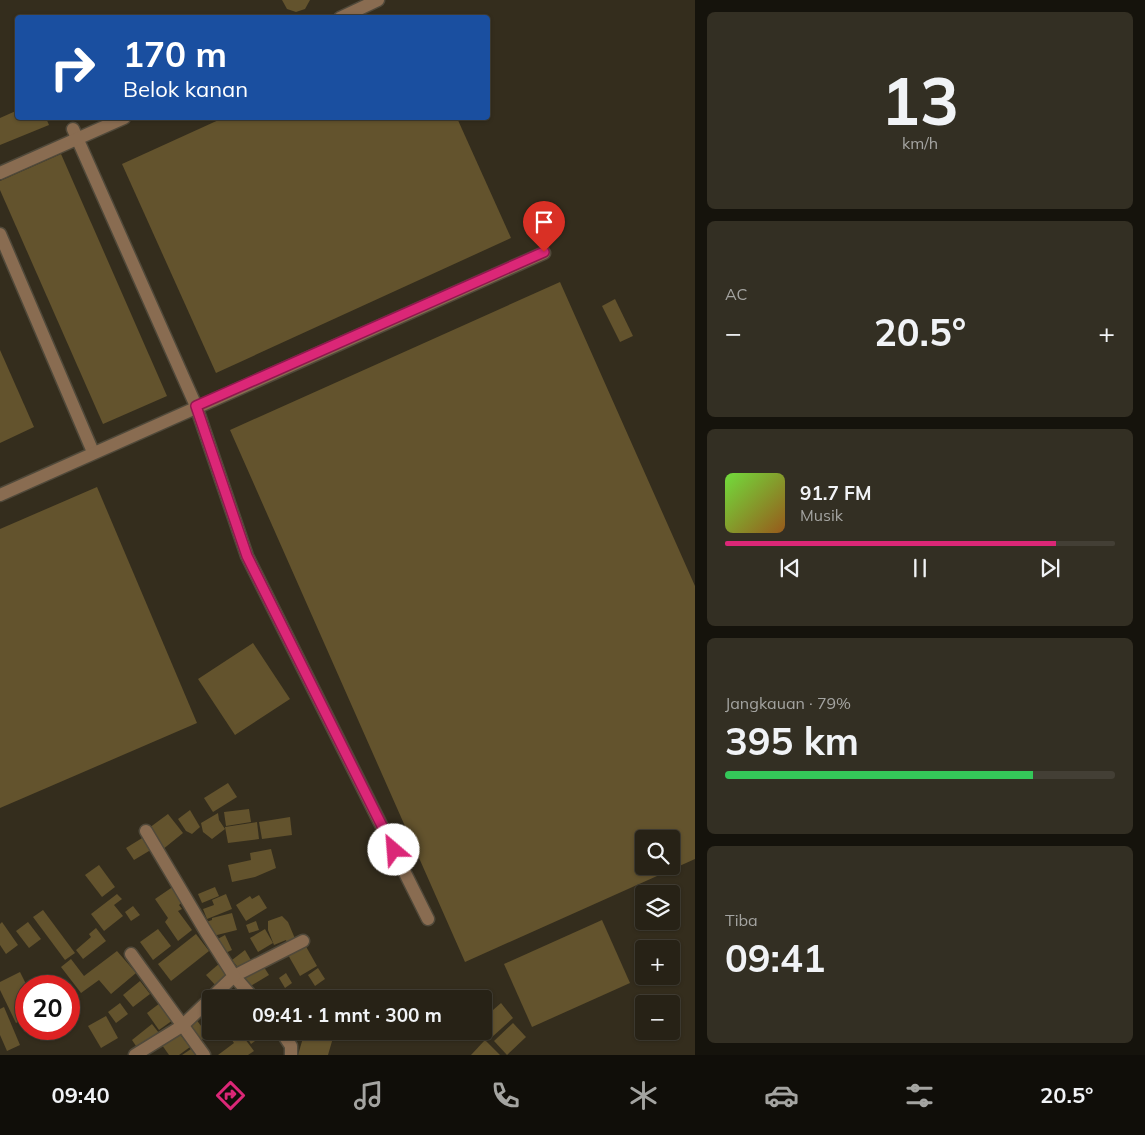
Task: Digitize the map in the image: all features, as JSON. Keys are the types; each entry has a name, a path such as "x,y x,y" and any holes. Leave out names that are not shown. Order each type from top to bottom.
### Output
{"street":[{"path":"346,15 378,0"},
{"path":"0,172 75,134 118,120"},
{"path":"75,134 196,406 247,556 428,919"},
{"path":"0,234 92,452"},
{"path":"0,495 92,452 544,252"},
{"path":"146,831 206,932 234,976 246,990"},
{"path":"135,1055 182,1026 234,976 303,941"},
{"path":"131,954 204,1055"},
{"path":"287,1040 291,1046 291,1055"}],"building":[{"path":"282,0 310,0 305,9 296,12 287,9"},
{"path":"15,111 15,120 47,120 49,125 0,145 0,118"},
{"path":"219,120 458,120 511,238 216,373 122,164"},
{"path":"61,154 167,396 103,424 0,190 0,181"},
{"path":"560,282 695,586 695,859 680,866 680,830 635,830 635,875 659,875 465,962 230,430"},
{"path":"615,299 633,336 620,342 602,306"},
{"path":"0,350 34,427 0,443"},
{"path":"97,487 197,723 0,808 0,529"},
{"path":"253,643 290,699 235,735 198,679"},
{"path":"228,783 237,797 213,812 204,798"},
{"path":"249,809 251,822 226,826 224,812"},
{"path":"190,810 200,827 192,834 186,831 178,819"},
{"path":"218,813 219,820 225,829 212,839 203,832 201,823"},
{"path":"168,814 183,833 162,850 149,828"},
{"path":"290,817 292,835 262,839 259,822"},
{"path":"257,822 259,839 228,843 225,827"},
{"path":"147,835 154,848 134,860 126,848"},
{"path":"271,849 276,868 255,877 232,882 228,865 251,860 250,853"},
{"path":"99,865 115,887 102,897 85,875"},
{"path":"174,886 184,901 179,905 182,909 178,911 192,930 178,941 165,922 168,918 155,899"},
{"path":"215,887 219,896 202,903 198,894"},
{"path":"117,894 122,899 114,905 123,916 104,931 91,914"},
{"path":"226,894 232,909 207,919 203,909 214,905 212,900"},
{"path":"259,895 267,908 246,921 236,905 250,896 252,899"},
{"path":"133,906 140,915 131,921 125,912"},
{"path":"43,910 75,953 65,960 33,917"},
{"path":"232,913 237,930 213,936 210,926 204,928 203,923 212,920 212,918"},
{"path":"282,916 288,922 296,941 287,944 286,940 274,945 268,930 268,921"},
{"path":"602,920 630,983 532,1027 504,964"},
{"path":"256,921 259,930 249,933 246,925"},
{"path":"2,922 18,945 6,954 0,945 0,924"},
{"path":"28,922 41,939 29,948 16,931"},
{"path":"96,928 106,941 83,959 76,950 91,937 89,934"},
{"path":"158,929 171,946 153,960 140,942"},
{"path":"265,929 273,943 258,952 250,938"},
{"path":"196,934 209,951 171,981 158,964"},
{"path":"225,935 232,950 221,955 214,941"},
{"path":"304,943 317,966 300,976 287,953"},
{"path":"245,950 252,962 240,970 232,960"},
{"path":"117,951 136,973 111,994 99,980 81,993 80,975 67,975 61,967 71,959 84,976"},
{"path":"220,963 231,975 217,987 206,975"},
{"path":"262,964 269,975 249,987 243,975"},
{"path":"318,968 325,979 315,986 308,975"},
{"path":"20,972 22,975 15,975 15,1021 0,990 0,982"},
{"path":"286,973 292,983 285,988 279,978"},
{"path":"140,981 150,994 133,1007 123,995"},
{"path":"120,1003 128,1014 116,1023 108,1012"},
{"path":"160,1003 173,1020 159,1030 147,1013"},
{"path":"501,1003 513,1018 492,1037 492,1011"},
{"path":"4,1007 15,1033 15,1040 18,1040 20,1045 7,1051 0,1035 0,1009"},
{"path":"106,1016 118,1038 101,1048 88,1026"},
{"path":"195,1018 202,1027 202,1040 199,1042 186,1026"},
{"path":"513,1023 526,1037 507,1055 494,1041"},
{"path":"152,1024 159,1033 138,1049 132,1040"},
{"path":"178,1032 190,1047 179,1055 169,1055 162,1045"},
{"path":"232,1040 246,1040 254,1051 248,1055 218,1055 234,1043"},
{"path":"302,1040 332,1040 328,1055 298,1055"},
{"path":"485,1040 500,1055 471,1055"},
{"path":"194,1047 201,1055 182,1055"}],"route":[{"path":"394,850 247,556 196,406 544,252"}]}
